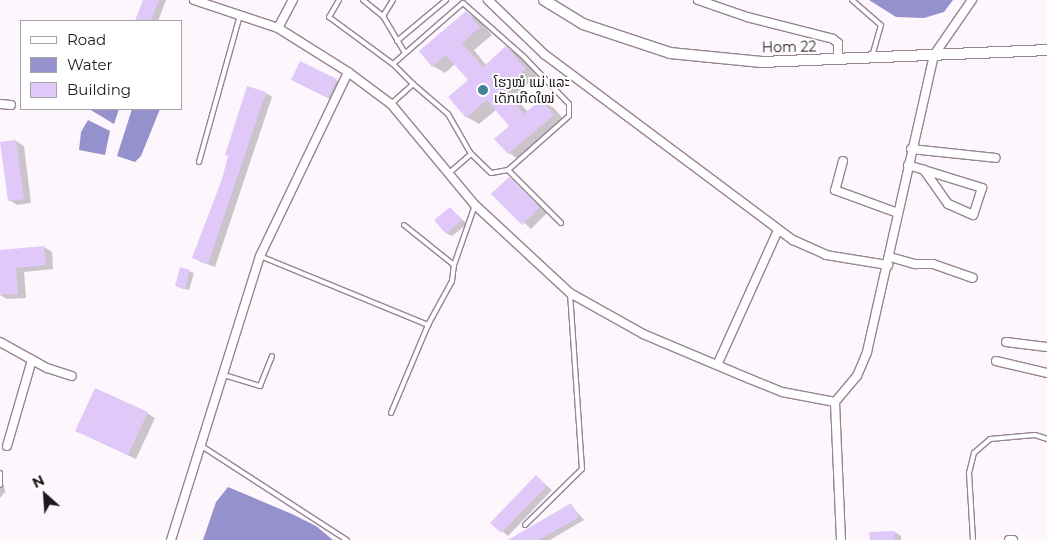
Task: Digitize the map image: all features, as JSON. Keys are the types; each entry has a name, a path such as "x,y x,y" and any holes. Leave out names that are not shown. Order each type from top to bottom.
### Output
{"street":[{"path":"195,0 240,13 278,28 348,72 391,104 475,204 570,294 643,334 718,363 782,392 835,402"},
{"path":"278,28 293,0"},
{"path":"488,0 544,54 793,240 826,255 915,264 933,264 973,278"},
{"name":"Hom 22","path":"544,0 583,24 670,53 762,62 1047,50"},
{"path":"698,0 766,23 833,40 838,43 838,59"},
{"path":"841,540 835,402 857,376 867,352 889,261 911,149 934,55 972,0"},
{"path":"171,540 221,374 260,256 348,72"},
{"path":"0,104 10,105"},
{"path":"911,149 996,158"},
{"path":"842,161 835,190 898,213"},
{"path":"908,165 982,188 973,216 948,204 924,170"},
{"path":"718,363 778,230"},
{"path":"0,342 32,360 72,376"},
{"path":"1006,342 1047,347"},
{"path":"8,446 32,360"},
{"path":"996,361 1047,373"}],"lane":[{"path":"339,0 329,17 393,64 448,114 470,154 491,173 508,170 571,111 569,104 523,56 463,3 456,0"},
{"path":"364,0 383,16 405,53"},
{"path":"383,16 393,0"},
{"path":"398,41 446,0"},
{"path":"852,0 881,25 872,58"},
{"path":"393,64 463,3"},
{"path":"199,162 240,13"},
{"path":"391,104 413,84"},
{"path":"450,172 470,154"},
{"path":"508,170 561,223"},
{"path":"391,413 428,325 452,281 454,265 475,204"},
{"path":"404,225 454,265"},
{"path":"260,256 428,325"},
{"path":"524,525 582,469 570,294"},
{"path":"221,374 260,386 272,356"},
{"path":"973,540 969,472 974,453 990,439 1035,435 1047,439"},
{"path":"200,445 347,540"},
{"path":"0,473 0,485"}],"water":[{"path":"869,0 953,0 944,12 924,18 896,17"},
{"path":"91,110 119,110 114,124"},
{"path":"132,110 160,110 141,156 135,162 117,156"},
{"path":"88,120 110,131 105,155 79,150 81,132"},
{"path":"228,487 316,526 333,540 203,540 216,502"}],"building":[{"path":"143,0 159,0 151,20 135,20"},
{"path":"466,11 480,27 462,43 483,67 506,46 526,69 502,89 524,114 541,99 554,115 508,154 494,139 509,126 487,100 466,118 448,97 468,80 446,55 432,67 419,51"},
{"path":"300,61 337,79 328,98 291,80"},
{"path":"247,86 266,92 208,264 192,258 222,179 228,156 225,155"},
{"path":"16,140 24,199 8,201 0,142"},
{"path":"509,177 540,207 522,225 491,194"},
{"path":"450,207 462,220 446,234 434,220"},
{"path":"44,246 46,265 16,268 18,294 0,295 0,250"},
{"path":"180,267 190,270 185,289 175,286"},
{"path":"95,388 148,412 128,455 75,431"},
{"path":"536,475 547,486 501,533 490,523"},
{"path":"571,503 579,517 539,540 508,540"},
{"path":"895,531 895,540 870,540 869,532"}],"place":[{"name":"ໂຮງໝໍ ແມ່ ແລະ ເດັກເກີດໃໝ່","path":"483,90"}]}
